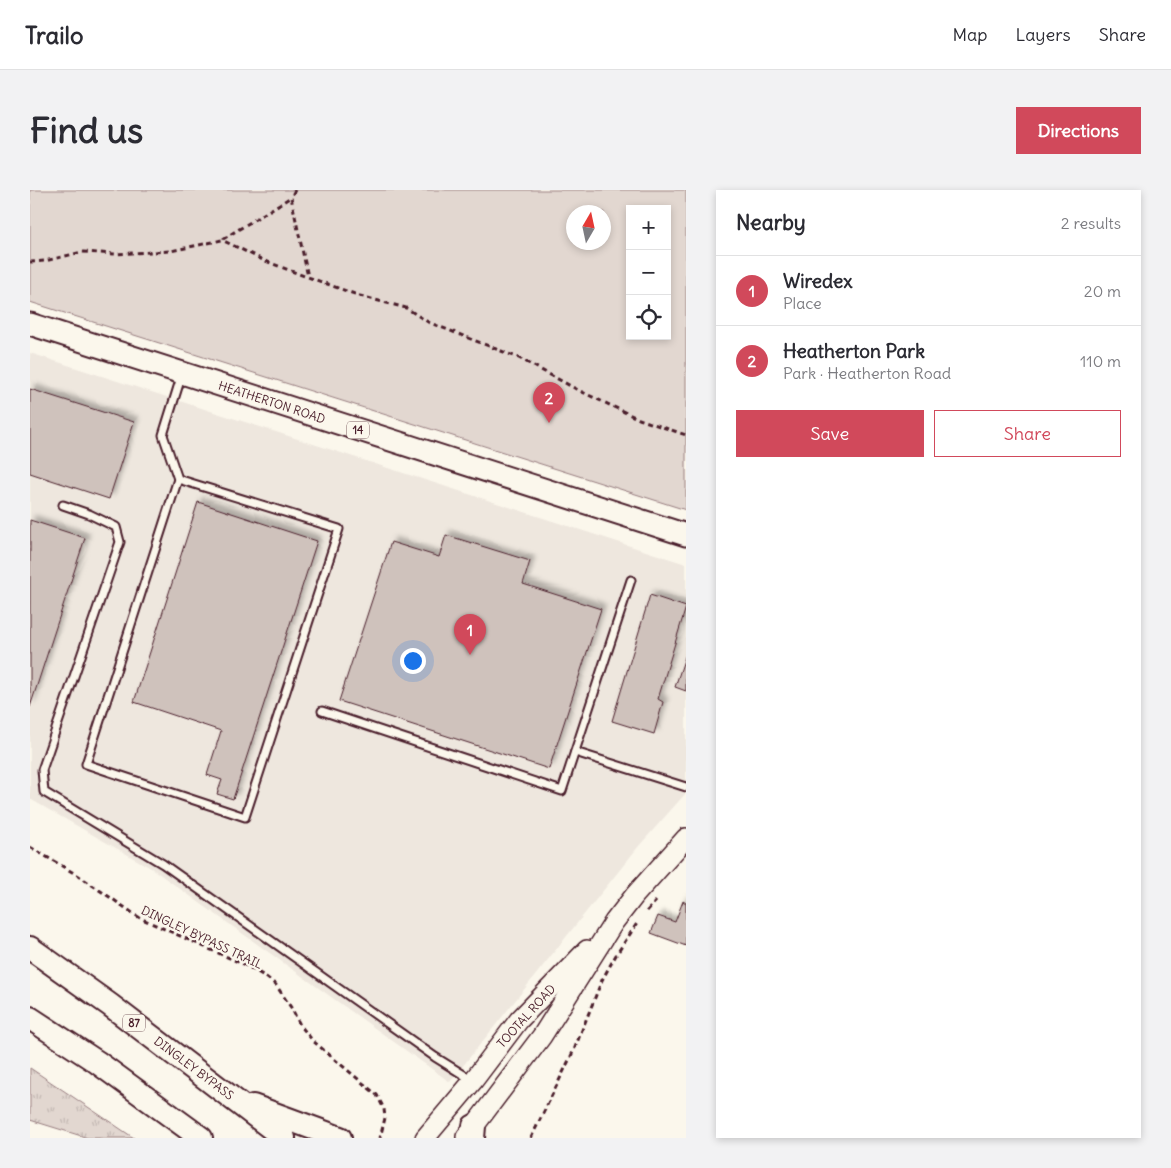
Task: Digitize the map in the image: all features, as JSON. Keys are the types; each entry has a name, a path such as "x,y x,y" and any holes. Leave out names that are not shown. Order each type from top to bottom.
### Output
{"highway":[{"name":"DINGLEY BYPASS","path":"30,948 110,1005 284,1138"},
{"path":"30,1018 201,1138"},
{"path":"236,1100 340,1138"}],"main road":[{"name":"HEATHERTON ROAD","path":"30,324 686,535"},
{"name":"TOOTAL ROAD","path":"471,1134 542,1036 614,922 635,895 686,838"},
{"name":"TOOTAL ROAD","path":"425,1138 473,1081 519,1020 614,922"}],"lane":[{"path":"178,479 339,529 246,817 86,764 178,479 163,435 182,374"},
{"path":"62,505 89,514 116,527 120,542 42,770 44,792 163,864 435,1057 473,1081"},
{"path":"322,711 562,791 631,580"},
{"path":"575,752 686,788"}],"path":[{"path":"30,262 45,261 82,252 116,254 171,251 222,240 291,197 295,190"},
{"path":"291,197 308,277"},
{"path":"222,240 263,260 308,277 360,296 406,308 428,322 519,358 578,390 639,418 686,435"},
{"name":"DINGLEY BYPASS TRAIL","path":"30,847 79,876 140,918 245,966 271,981 282,993 300,1025 312,1040 377,1095 384,1109 384,1126 380,1138"},
{"path":"644,915 656,900"},
{"path":"531,1138 574,1050 602,980 616,955 640,920"}],"shaded area":[{"path":"30,353 686,564 686,793 638,847 450,1082 151,868 30,799"}],"green space":[{"path":"30,190 686,190 686,510 30,302"},
{"path":"30,1068 134,1138 88,1138 30,1120"}],"building":[{"path":"30,389 134,422 109,499 30,473"},
{"path":"198,502 317,541 233,799 217,794 222,780 207,775 221,731 134,702"},
{"path":"30,520 85,538 30,707"},
{"path":"446,535 530,561 523,584 601,609 549,769 339,701 391,542 439,557"},
{"path":"650,595 686,607 658,699 663,702 654,734 612,721"},
{"path":"686,654 686,691 675,687"},
{"path":"683,901 686,903 686,946 651,933 658,916 675,922"}],"place":[{"name":"Heatherton Park","path":"549,423"},
{"name":"Wiredex","path":"470,655"}]}
